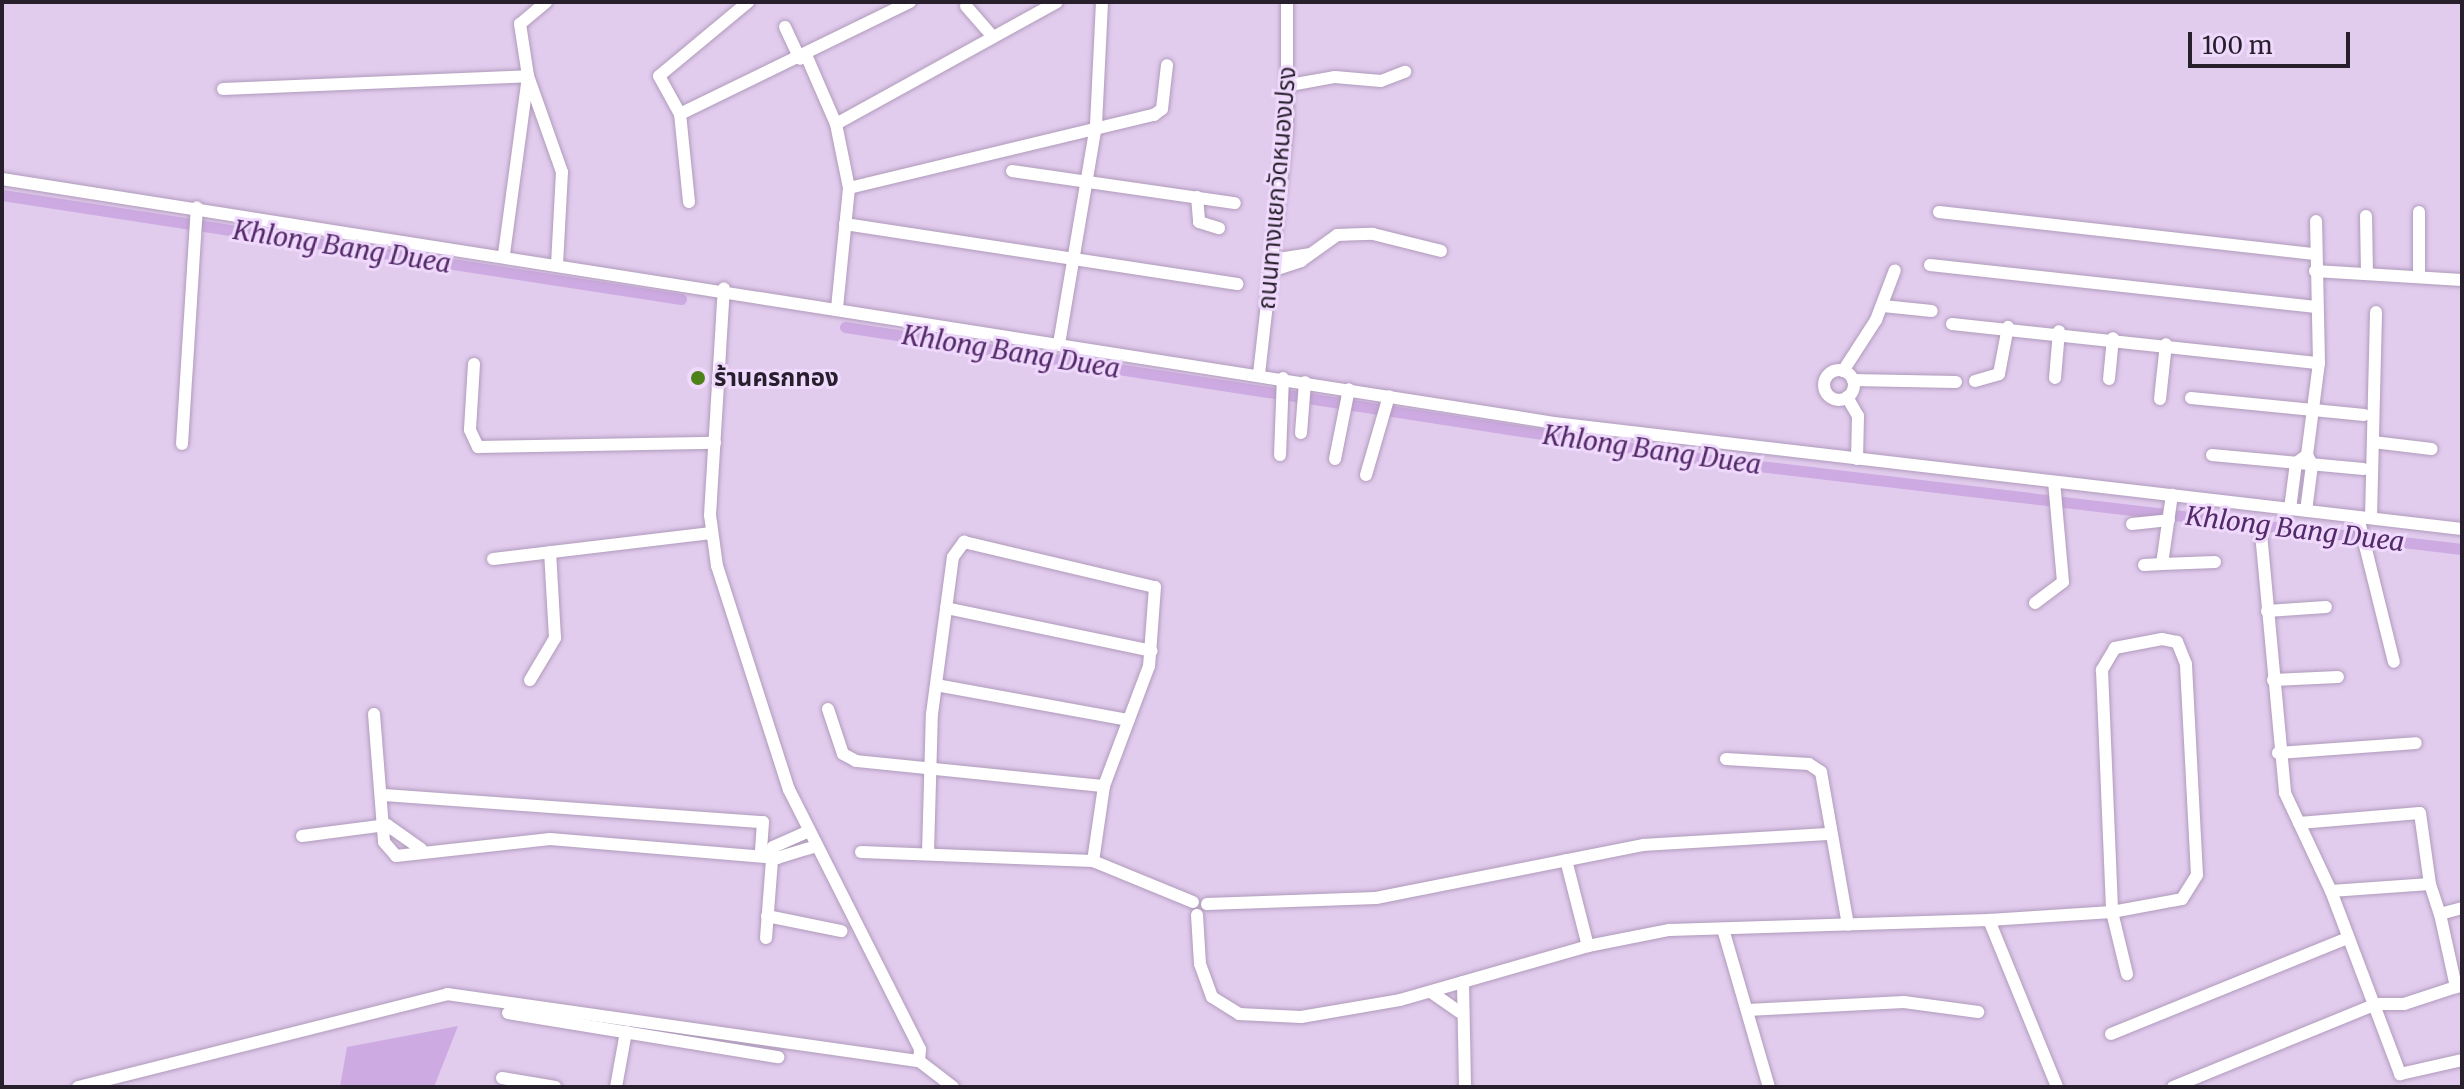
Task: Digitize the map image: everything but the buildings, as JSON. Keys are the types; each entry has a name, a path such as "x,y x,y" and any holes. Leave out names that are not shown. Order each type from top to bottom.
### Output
{"street":[{"path":"546,2 520,24 528,76 562,172 557,263"},
{"path":"689,202 680,114 659,76 748,2"},
{"path":"680,114 803,57 910,2"},
{"path":"1059,344 1096,125 1102,2"},
{"name":"ถนนทางแยกวัดหนองปรง","path":"1259,374 1290,85 1287,2"},
{"path":"836,124 1051,3"},
{"path":"966,6 976,10 993,37"},
{"path":"785,27 836,124 849,188 837,308"},
{"path":"849,188 1162,109 1167,65"},
{"path":"1290,85 1335,77 1381,81 1405,72"},
{"path":"223,89 528,76"},
{"path":"504,254 528,76"},
{"path":"1012,171 1235,203"},
{"path":"2,179 196,213 504,254 1259,374 1282,387 1347,398 1857,459 2171,508 2290,509 2362,524 2462,529"},
{"path":"1197,197 1199,222 1219,228"},
{"path":"1939,212 2315,254"},
{"path":"2419,212 2419,277"},
{"path":"182,444 196,213"},
{"path":"2366,216 2367,274"},
{"path":"2290,509 2305,461 2319,363 2314,307 2316,221"},
{"path":"845,224 1237,284"},
{"path":"1272,266 1308,254 1337,235 1356,234 1441,251"},
{"path":"1930,265 2314,307"},
{"path":"1857,459 1858,416 1847,397 1848,376 1883,306 1895,270"},
{"path":"2315,271 2462,280"},
{"path":"724,288 711,533 763,713 807,832 920,1049 919,1061"},
{"path":"1883,306 1932,311"},
{"path":"2376,312 2373,442 2362,524 2394,662"},
{"path":"1952,324 2059,331 2319,363"},
{"path":"1975,381 1999,374 2008,327"},
{"path":"2055,378 2059,331"},
{"path":"2109,379 2113,338"},
{"path":"2160,399 2166,344"},
{"path":"474,364 470,430 478,447 715,443"},
{"path":"1847,397 1833,398 1824,387 1829,374 1956,382"},
{"path":"1280,455 1282,387"},
{"path":"1301,433 1304,390"},
{"path":"1335,459 1347,398"},
{"path":"2191,398 2364,415"},
{"path":"1366,475 1386,403"},
{"path":"2373,442 2432,449"},
{"path":"2212,455 2305,461 2363,469"},
{"path":"2305,461 2306,511"},
{"path":"2035,603 2063,582 2055,491"},
{"path":"2132,524 2171,508"},
{"path":"2162,564 2171,508"},
{"path":"493,559 711,533"},
{"path":"2261,533 2278,753 2285,793 2331,891 2402,1076 2462,1060"},
{"path":"928,853 930,764 946,608 955,549 971,543 1155,587 1152,651 1104,786 1093,861"},
{"path":"530,680 555,638 550,552"},
{"path":"2144,565 2215,562"},
{"path":"2267,611 2326,607"},
{"path":"946,608 1152,651"},
{"path":"1193,902 1205,983 1212,997 1239,1014 1341,1013 1431,992 1588,946 1669,930 1989,920 2112,912 2182,899 2195,887 2186,664 2177,642 2162,639 2115,648 2102,670 2112,912 2127,974"},
{"path":"2273,680 2338,677"},
{"path":"936,685 1129,720"},
{"path":"828,709 850,759 930,764 1104,786"},
{"path":"374,714 387,825 384,842 390,853 550,839 766,853 785,858 813,847"},
{"path":"2278,753 2416,743"},
{"path":"1726,759 1815,766 1825,780 1830,834 1848,925"},
{"path":"384,795 763,822 766,938"},
{"path":"2173,1087 2376,1004 2404,1004 2459,986 2430,884 2420,813 2299,823"},
{"path":"302,836 387,825 421,849"},
{"path":"766,853 779,842 807,832"},
{"path":"861,852 1093,861 1193,902 1207,904 1376,898 1566,860 1698,839 1830,834"},
{"path":"1566,860 1588,946"},
{"path":"2331,891 2430,884"},
{"path":"1197,915 1207,904"},
{"path":"2440,914 2462,908"},
{"path":"767,916 841,931"},
{"path":"1989,920 2057,1087"},
{"path":"1723,929 1769,1087"},
{"path":"2111,1034 2348,938"},
{"path":"1463,982 1460,1012 1465,1087"},
{"path":"1431,992 1460,1012"},
{"path":"78,1087 460,993 919,1061 953,1087"},
{"path":"1747,1010 1904,1002 1978,1012"},
{"path":"508,1013 778,1057"},
{"path":"616,1087 626,1032"},
{"path":"502,1078 555,1087"}],"shaded area":[{"path":"458,1026 434,1087 340,1087 347,1047"}],"waterway":[{"name":"Khlong Bang Duea","path":"2,195 681,299"},
{"name":"Khlong Bang Duea","path":"845,327 1717,461 2462,549"}],"place":[{"name":"ร้านครกทอง","path":"698,378"}]}
